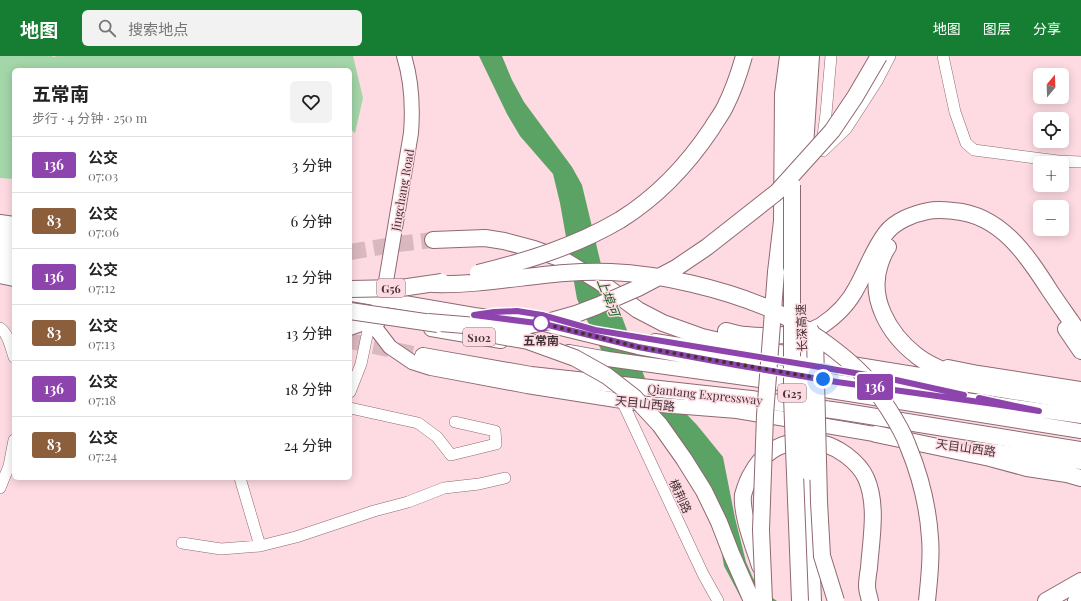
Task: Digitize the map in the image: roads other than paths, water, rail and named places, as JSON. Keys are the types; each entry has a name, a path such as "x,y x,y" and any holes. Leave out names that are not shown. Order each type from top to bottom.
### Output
{"highway":[{"path":"433,284 542,256 584,238 621,219 632,211 662,189 699,148 724,109 744,56"},
{"path":"764,601 761,530 765,415 776,272 782,221 783,94 788,56"},
{"name":"长深高速","path":"799,56 803,169 799,311 813,601"},
{"name":"长深高速","path":"800,601 792,397 792,185 801,112 811,56"},
{"path":"428,322 489,327 525,326 551,321 597,306 638,288 676,268 719,238 777,192 832,132 879,56"},
{"path":"615,293 670,318 717,329 745,335 772,336 798,333 819,327 839,313 857,288 872,256 886,232 901,221 916,213 936,209 960,211 980,216 1008,236 1022,249 1036,268 1046,292 1081,351"},
{"path":"1019,392 962,377 943,370 917,356 899,339 885,319 877,296 876,275 885,251 898,234 914,224 933,218 948,217 964,220 986,229 1011,250 1081,336"},
{"path":"0,223 12,225"},
{"path":"433,240 485,238 534,248 562,259 600,282 638,310 663,323 702,337 755,349 1081,402"},
{"path":"0,243 12,246"},
{"path":"0,255 12,257"},
{"path":"433,284 455,285 540,274 584,271 641,274 677,280 736,296 769,309 793,322 824,343 866,378 890,412 908,444 920,480 926,508 930,539 927,601"},
{"path":"0,275 12,278"},
{"name":"G56","path":"352,289 400,288 433,284"},
{"path":"352,311 428,322 528,342 575,358 607,376 634,397 660,425 684,459 704,491 719,522 752,601"},
{"path":"799,311 815,338 819,502 822,556 836,601"},
{"name":"Qiantang Expressway","path":"423,356 531,375 662,390 751,398 839,410 1081,450"},
{"path":"917,356 952,369 1081,390"},
{"path":"876,434 990,458 1027,468 1067,474 1081,478"},
{"path":"769,601 743,505 744,494 749,478 762,458 773,450 790,442 807,441 823,443 837,449 853,461 865,476 871,490 873,514 867,586 870,601"},
{"path":"1046,601 1081,581"},
{"path":"1076,601 1081,598"}],"main road":[{"name":"Jingchang Road","path":"370,321 382,298 411,133 413,106 409,72 404,56"},
{"path":"0,232 12,234"},
{"path":"0,266 12,269"},
{"name":"S102","path":"352,293 474,315 544,324 830,380 1081,416"},
{"name":"S102","path":"352,327 370,321 449,332 608,359 644,368 780,383 1081,431"},
{"name":"天目山西路","path":"370,321 390,347 412,362 431,368 461,374 628,402 737,412 876,434 1081,462"}],"street":[{"path":"830,56 826,114 820,155 846,129 877,81 890,56"},
{"path":"944,56 955,112 966,143 974,150 1058,161 1081,162"},
{"path":"352,387 361,364 370,321"},
{"path":"0,328 3,330 12,350"},
{"name":"横荆路","path":"628,402 703,574 718,601"},
{"path":"352,408 418,423 437,437 451,455 496,444 495,431 455,422"},
{"path":"0,488 9,466 12,450"},
{"path":"182,543 221,549 260,546 296,537 374,511 408,502 444,488 479,484 505,478"},
{"path":"241,480 260,546"}],"water":[{"name":"上埠河","path":"479,56 502,56 512,80 524,102 572,167 582,185 605,281 622,317 646,381 667,394 697,425 723,457 735,518 746,562 760,589 777,601 745,601 741,598 724,566 718,531 698,489 612,373 577,299 560,203 553,174 520,136 507,114"}],"tunnel":[{"path":"352,252 433,240"},
{"path":"352,341 423,356"}],"place":[{"name":"五常南","path":"541,323"}]}
